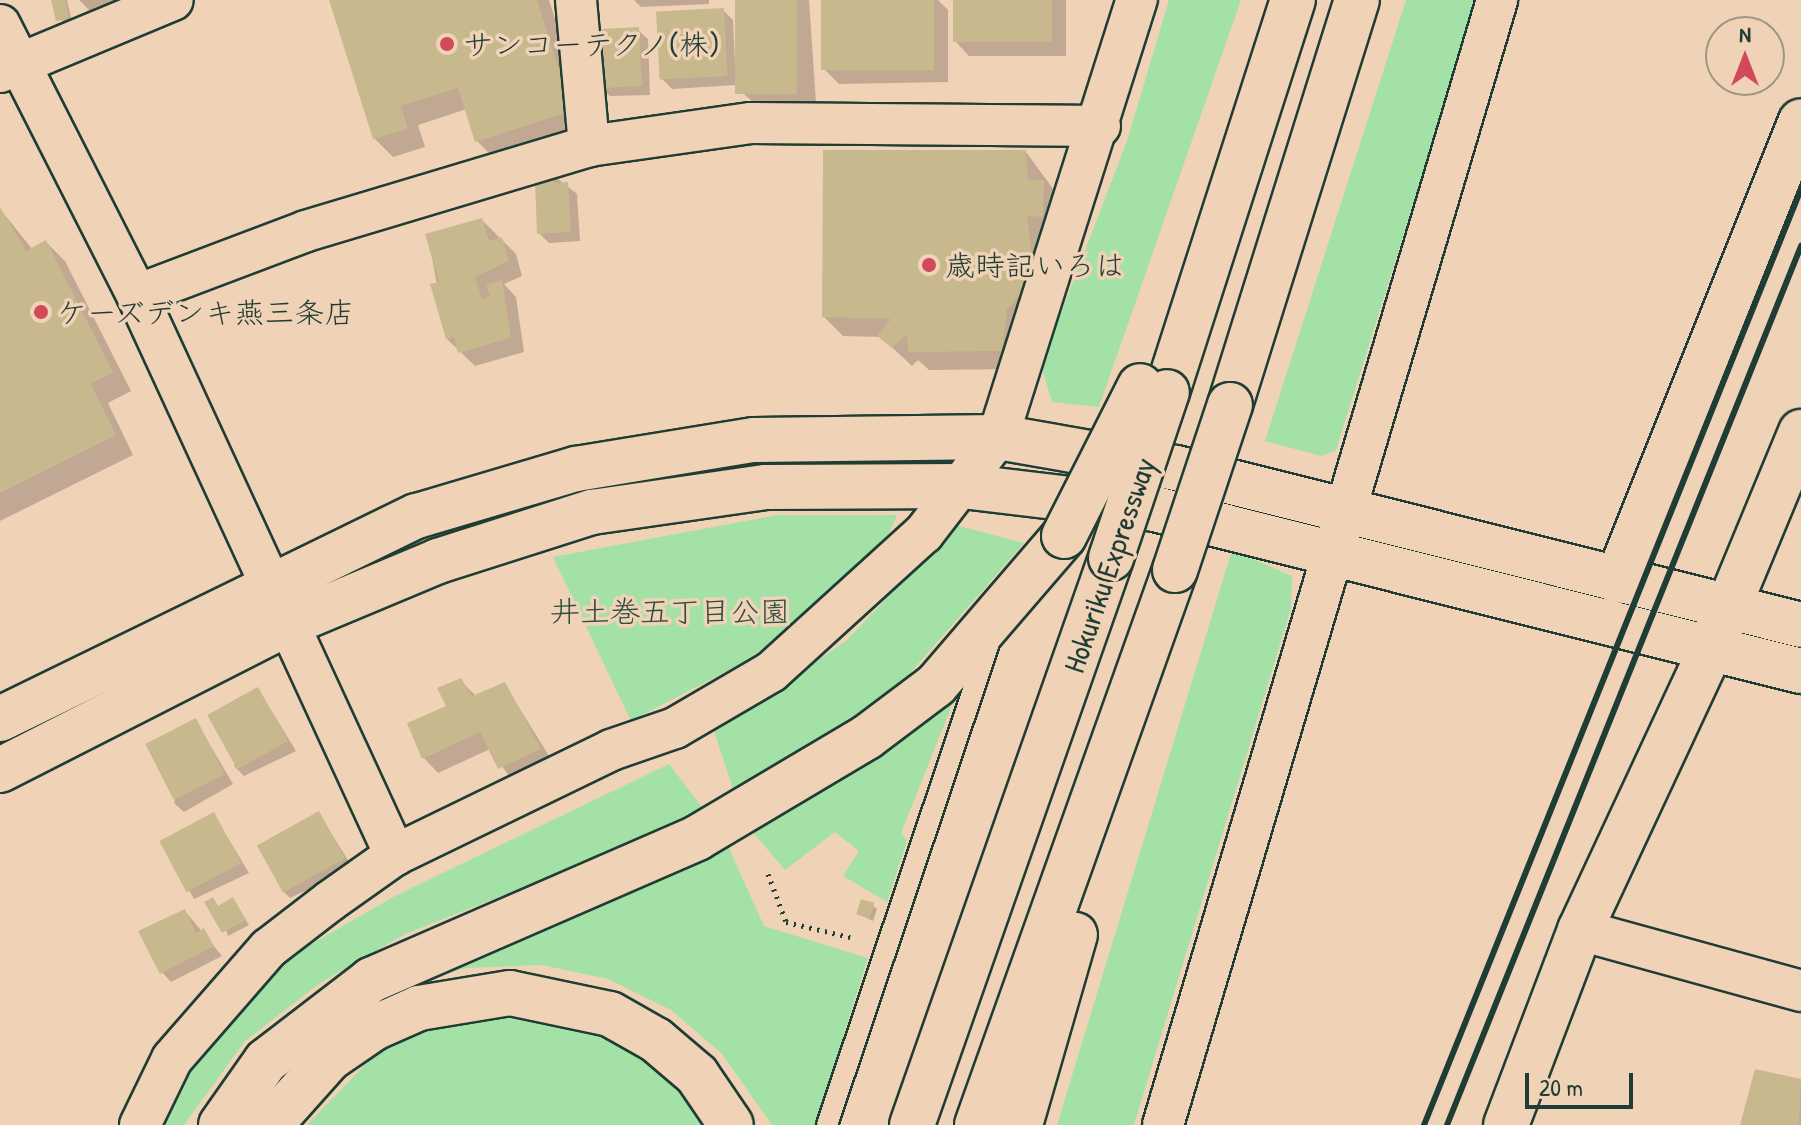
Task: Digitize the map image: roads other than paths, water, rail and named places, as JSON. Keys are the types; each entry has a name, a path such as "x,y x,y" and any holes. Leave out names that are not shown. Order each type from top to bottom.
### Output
{"main road":[{"path":"221,1125 266,1061 371,980 697,838 786,790 936,685 996,624 1064,536 1153,389 1277,0"},
{"name":"Hokuriku Expressway","path":"912,1125 1111,558 1153,389 1293,0"},
{"name":"Hokuriku Expressway","path":"977,1125 1179,571 1357,0"},
{"path":"1617,581 1801,122"},
{"path":"1506,1125 1580,930 1711,649 1801,432"},
{"path":"0,719 267,585 417,516 576,469 754,440 998,437 1176,468 1801,625"},
{"path":"0,770 285,625 438,561 592,512 766,487 962,486 1155,509 1329,556 1801,671"},
{"path":"1020,1125 1179,571"},
{"path":"270,1125 330,1058 374,1028 419,1008 510,993 610,1014 656,1040 697,1075 731,1125"}],"street":[{"path":"9,67 173,0"},
{"path":"576,0 589,146"},
{"path":"140,1125 172,1059 269,948 395,855 611,750 675,728 771,672 863,594 962,486 998,437 1100,126 1137,0"},
{"path":"1163,1125 1329,556 1497,0"},
{"path":"0,25 9,67 137,295 285,625 395,855"},
{"path":"137,295 306,231 589,146 751,123 986,120 1100,126"},
{"path":"1580,930 1801,991"}],"lane":[{"path":"827,1125 996,624"}],"railway":[{"path":"1424,1125 1801,189"},
{"path":"1447,1125 1801,246"}],"place":[{"name":"サンコーテクノ(株)","path":"447,44"},
{"name":"歳時記いろは","path":"929,265"},
{"name":"ケーズデンキ燕三条店","path":"41,312"}],"park label":[{"name":"井土巻五丁目公園","path":"670,611"}]}
